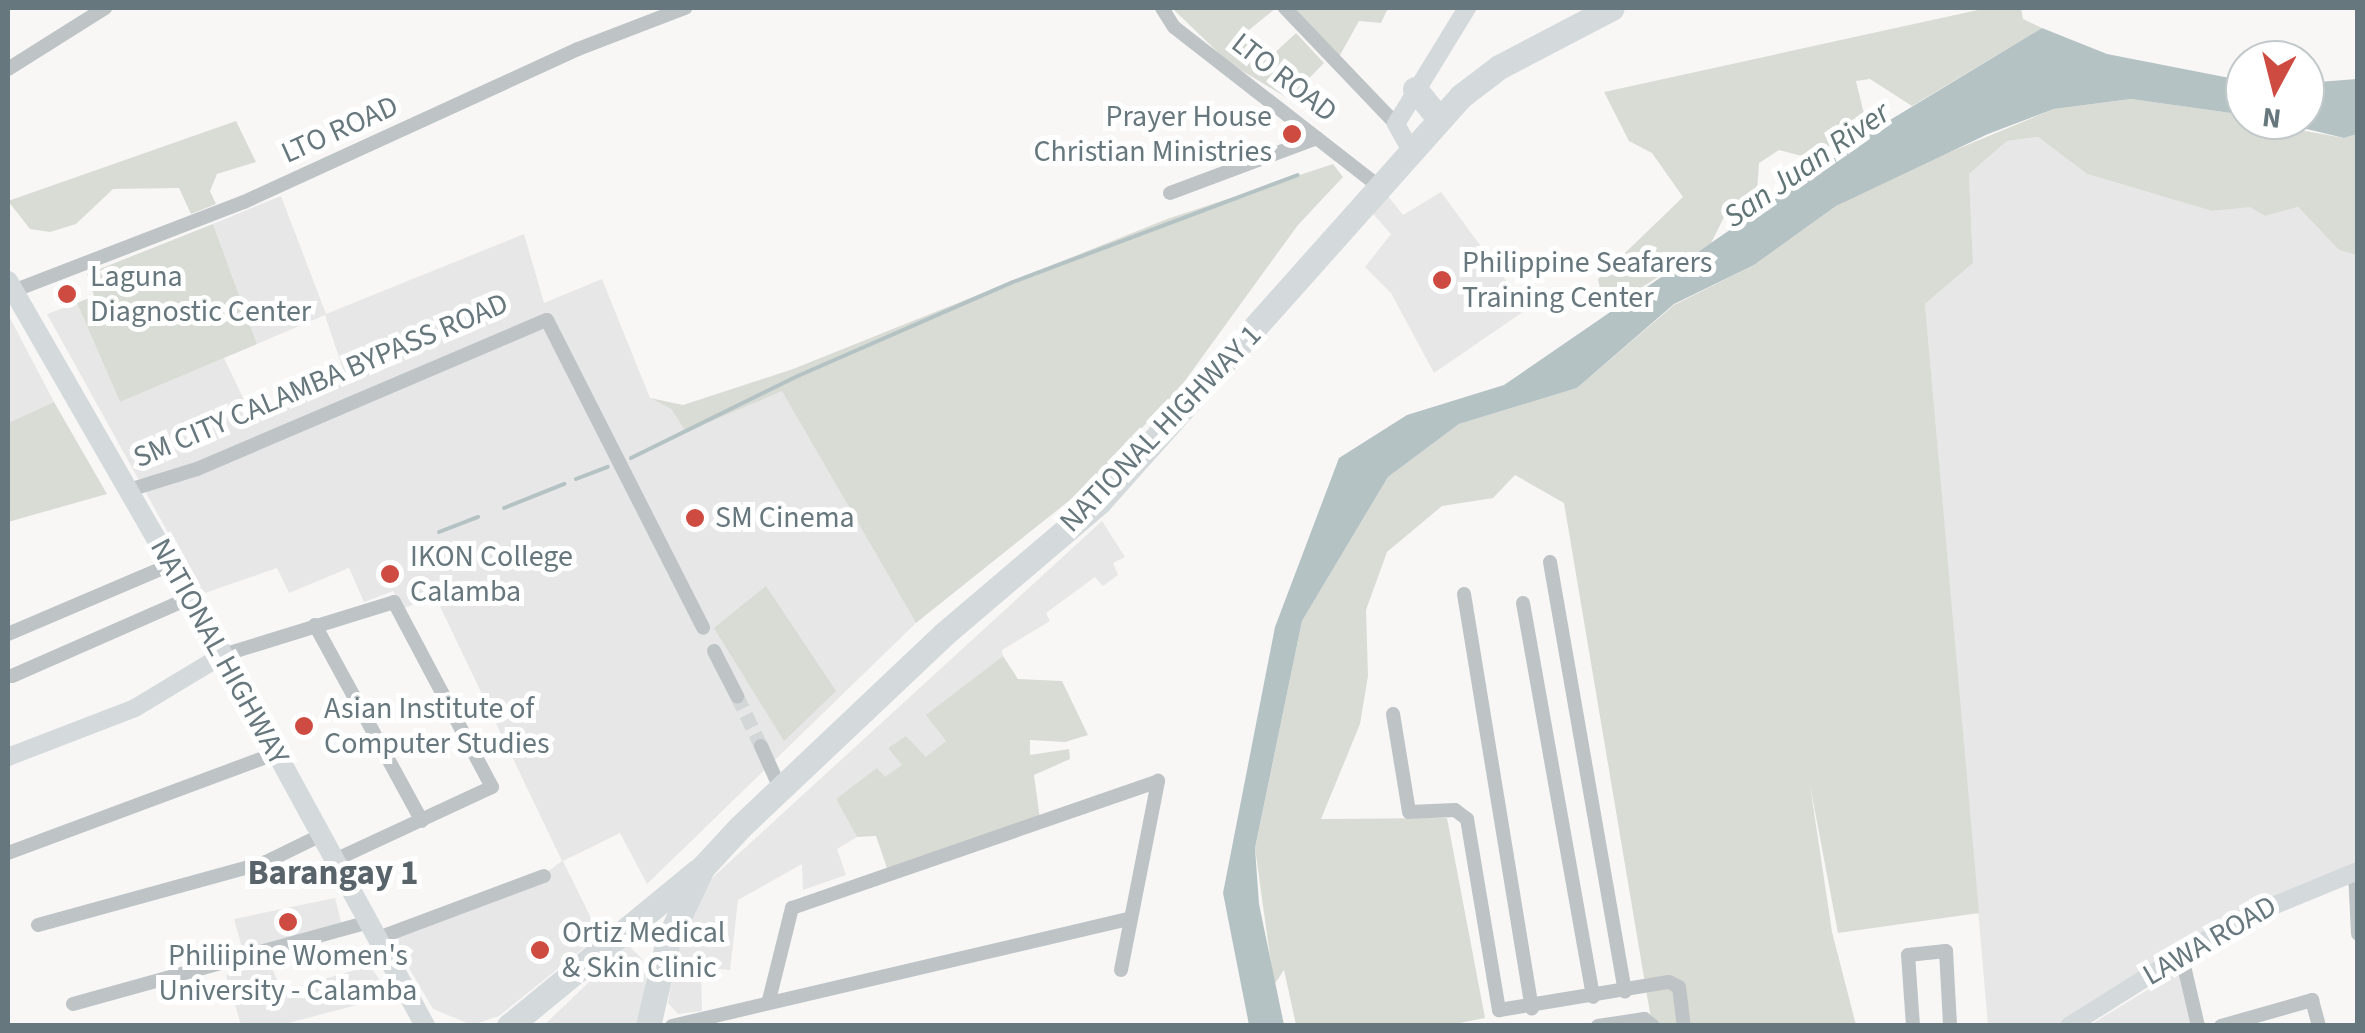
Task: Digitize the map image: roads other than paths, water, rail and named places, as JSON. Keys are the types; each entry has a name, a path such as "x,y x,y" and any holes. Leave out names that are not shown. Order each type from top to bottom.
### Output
{"highway":[{"name":"NATIONAL HIGHWAY 1","path":"648,1026 654,976 702,868 780,788 944,634 1099,502 1440,119 1499,67 1612,8"},
{"path":"1415,89 1440,119"},
{"path":"509,1026 702,868"},
{"path":"629,924 668,940"},
{"path":"629,924 645,941 654,976"}],"main road":[{"path":"1410,151 1396,124 1467,8"},
{"name":"NATIONAL HIGHWAY","path":"10,286 223,655 425,1026"},
{"path":"8,758 135,708 223,655"},
{"name":"LAWA ROAD","path":"2069,1026 2181,953 2290,895 2356,871"}],"street":[{"path":"8,69 104,8"},
{"name":"LTO ROAD","path":"10,286 244,202 578,49 685,8"},
{"name":"LTO ROAD","path":"1162,8 1174,26 1378,186"},
{"path":"1286,8 1396,124"},
{"path":"1170,193 1317,138"},
{"name":"SM CITY CALAMBA BYPASS ROAD","path":"130,490 547,320 703,628"},
{"path":"1550,562 1625,991"},
{"path":"8,634 170,565"},
{"path":"1464,594 1532,1008"},
{"path":"12,676 190,598"},
{"path":"223,655 394,602 492,786 335,860"},
{"path":"1524,603 1594,997"},
{"path":"315,625 422,821"},
{"path":"714,651 736,696"},
{"path":"1393,714 1409,812 1455,810 1467,819 1494,1003 1499,1010 1532,1008 1676,982 1684,1026"},
{"path":"761,746 780,788"},
{"path":"8,853 276,754"},
{"path":"769,1000 792,908 1158,781 1121,970"},
{"path":"38,925 266,862 321,834"},
{"path":"2356,871 2358,934"},
{"path":"73,1004 373,930 544,876"},
{"path":"672,1026 769,1000 1128,919"},
{"path":"1913,1026 1908,955 1946,952 1950,1026"},
{"path":"2181,953 2198,1026"},
{"path":"2221,1026 2312,1000 2319,1026"},
{"path":"1602,1025 1644,1019 1653,1026"}],"waterway":[{"path":"631,458 800,375 1013,282 1298,175"},
{"path":"576,479 608,467"},
{"path":"504,508 564,484"},
{"path":"439,532 478,517"}],"tunnel":[{"path":"737,696 761,746"}],"place":[{"name":"Prayer House Christian Ministries","path":"1292,134"},
{"name":"Philippine Seafarers Training Center","path":"1442,280"},
{"name":"Laguna Diagnostic Center","path":"67,294"},
{"name":"SM Cinema","path":"695,518"},
{"name":"IKON College Calamba","path":"390,574"},
{"name":"Asian Institute of Computer Studies","path":"304,726"},
{"name":"Philiipine Women's University - Calamba","path":"288,922"},
{"name":"Ortiz Medical & Skin Clinic","path":"540,950"}],"district":[{"name":"Barangay 1","path":"333,873"}],"water label":[{"name":"San Juan River","path":"1807,165"}]}
